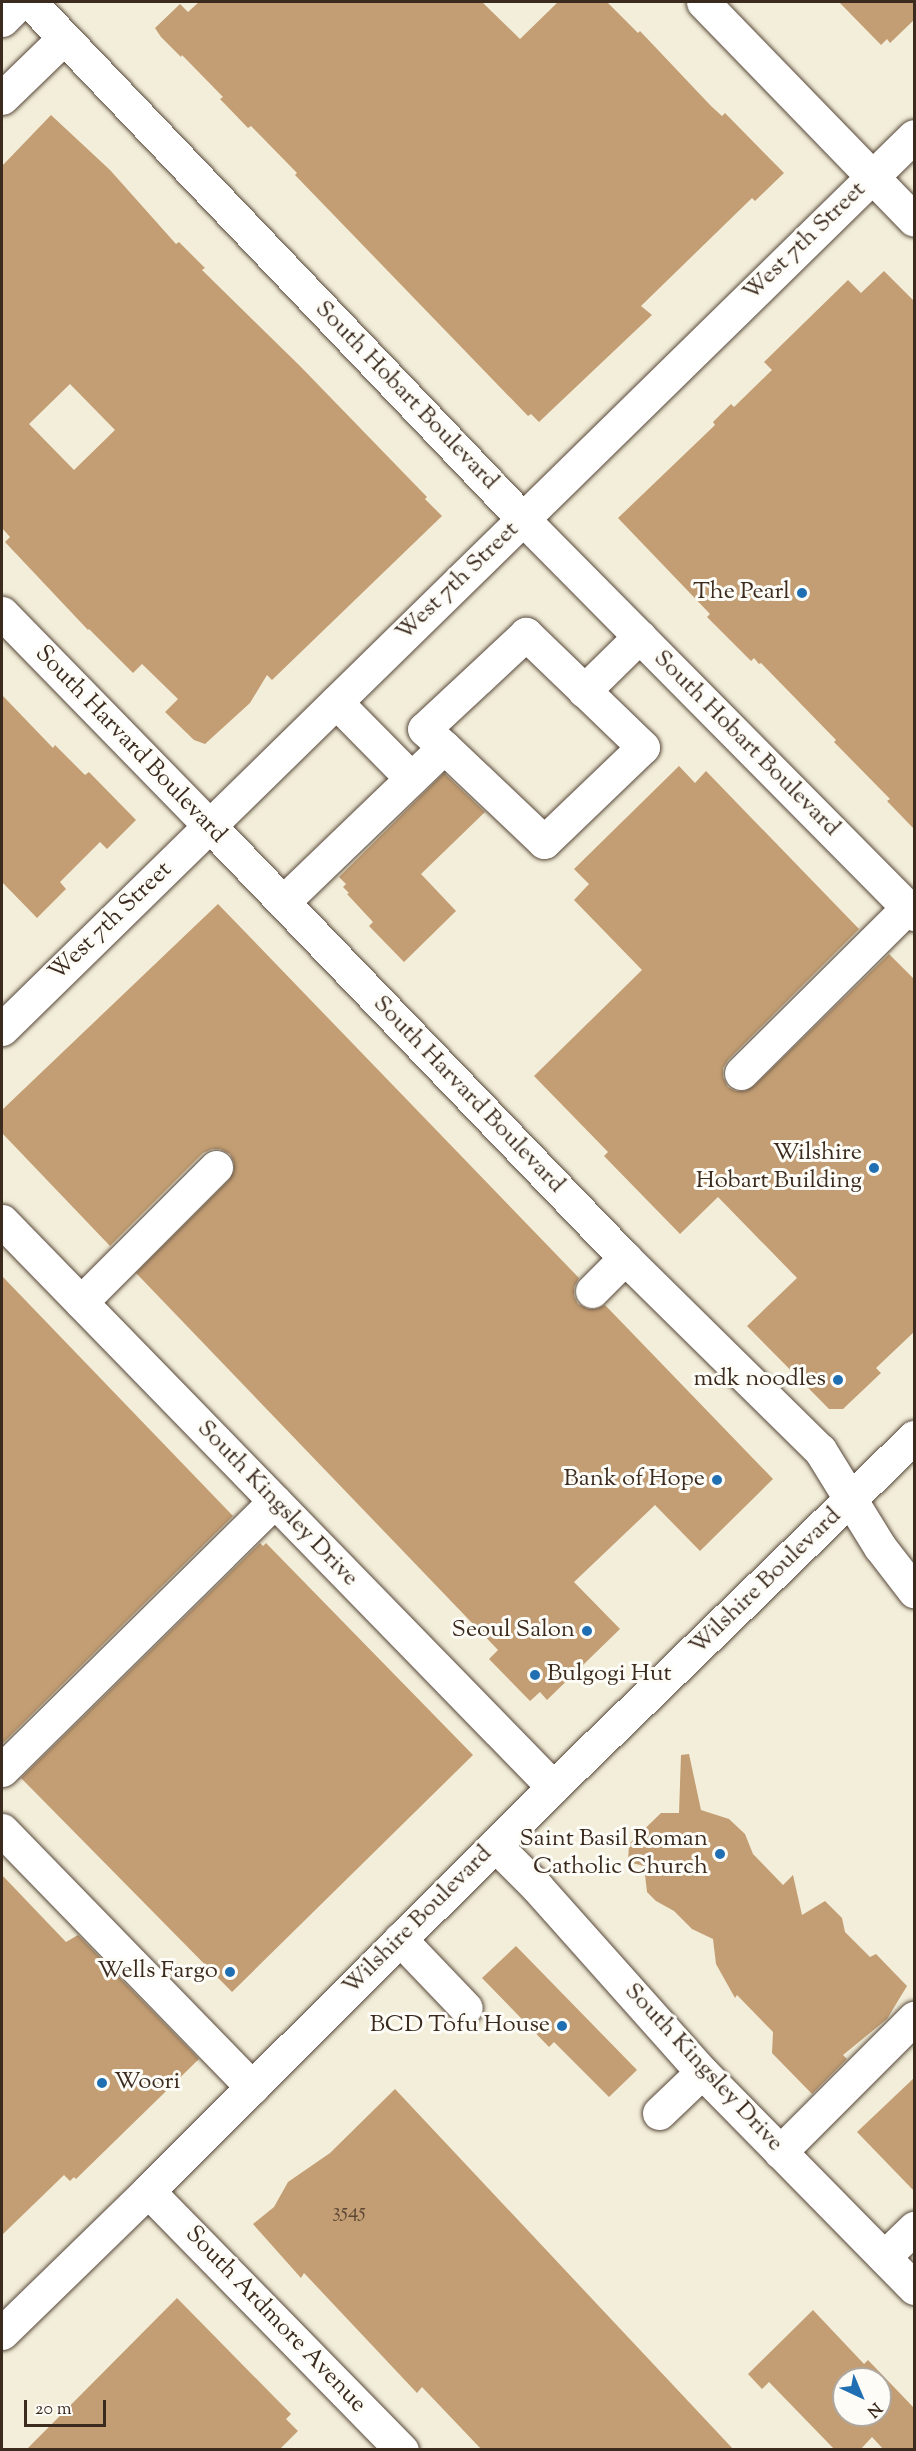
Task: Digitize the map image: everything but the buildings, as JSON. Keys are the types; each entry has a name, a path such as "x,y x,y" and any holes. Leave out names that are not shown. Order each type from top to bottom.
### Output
{"street":[{"path":"703,2 915,220"},
{"path":"2,20 43,12"},
{"path":"2,98 43,12"},
{"name":"South Hobart Boulevard","path":"43,12 523,519 911,911"},
{"name":"West 7th Street","path":"2,1029 915,136"},
{"name":"South Harvard Boulevard","path":"2,613 625,1258 820,1450 880,1547 915,1591"},
{"path":"526,634 643,747 544,842 444,747 424,729 526,634"},
{"path":"584,691 640,636"},
{"path":"336,702 411,778"},
{"path":"283,902 444,747"},
{"path":"741,1073 911,911"},
{"path":"81,1302 216,1167"},
{"name":"South Kingsley Drive","path":"2,1221 553,1787"},
{"path":"592,1291 625,1258"},
{"name":"Wilshire Boulevard","path":"2,2333 148,2191 553,1787 915,1437"},
{"path":"2,1770 275,1501"},
{"path":"2,1830 252,2087"},
{"name":"South Kingsley Drive","path":"495,1845 545,1896 702,2072 915,2288"},
{"path":"400,1939 466,2008"},
{"path":"780,2152 915,2018"},
{"path":"659,2113 702,2072"},
{"name":"South Ardmore Avenue","path":"148,2191 402,2450"},
{"path":"884,2257 915,2228"}],"place":[{"name":"The Pearl","path":"802,593"},
{"name":"Wilshire Hobart Building","path":"874,1168"},
{"name":"mdk noodles","path":"838,1380"},
{"name":"Bank of Hope","path":"717,1480"},
{"name":"Seoul Salon","path":"587,1631"},
{"name":"Bulgogi Hut","path":"535,1675"},
{"name":"Saint Basil Roman Catholic Church","path":"720,1854"},
{"name":"Wells Fargo","path":"230,1972"},
{"name":"BCD Tofu House","path":"562,2026"},
{"name":"Woori","path":"102,2083"}]}
